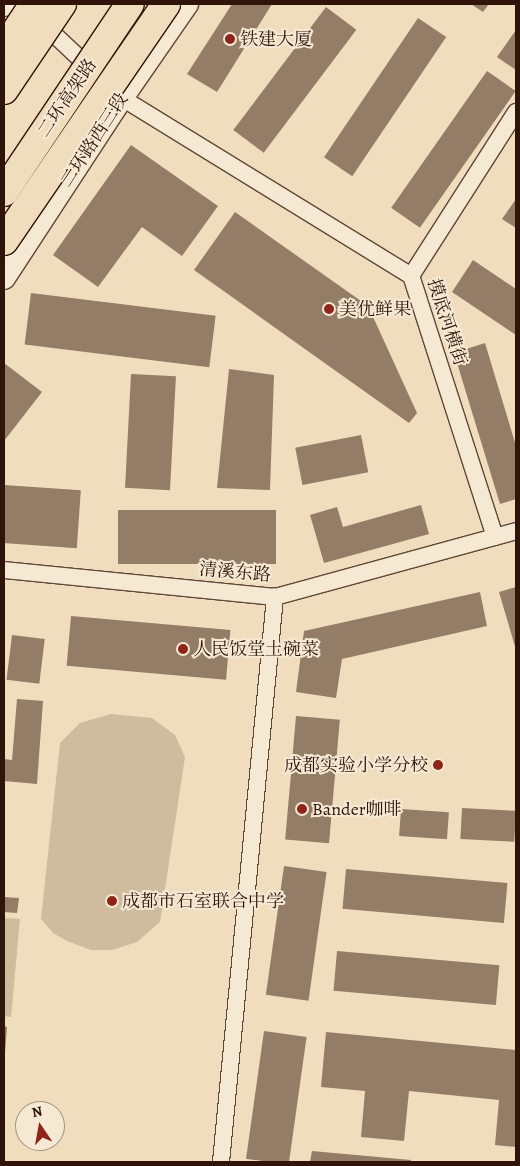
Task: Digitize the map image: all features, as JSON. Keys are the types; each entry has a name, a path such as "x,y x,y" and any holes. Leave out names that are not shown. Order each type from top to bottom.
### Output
{"highway":[{"path":"4,49 34,4"},
{"path":"4,90 62,4"},
{"name":"二环高架路","path":"4,192 130,4"},
{"path":"4,241 166,4"}],"main road":[{"name":"二环路西三段","path":"4,278 122,98 187,4"}],"street":[{"path":"21,4 122,98 411,276"},
{"name":"摸底河横街","path":"495,537 411,276 516,112"},
{"name":"清溪东路","path":"4,570 275,597 516,532"},
{"path":"221,1162 275,597"}],"shaded area":[{"path":"111,714 152,718 175,735 185,757 160,922 137,942 112,950 91,950 67,941 53,933 41,919 60,743 80,723"},
{"path":"4,918 20,919 11,1017 4,1016"}],"building":[{"name":"铁建大厦","path":"232,4 272,4 217,92 187,74"},
{"path":"471,4 489,4 483,12"},
{"path":"326,7 356,30 264,153 233,130"},
{"path":"418,18 446,37 352,176 324,157"},
{"path":"516,30 516,70 497,57"},
{"path":"487,71 516,91 420,228 391,208"},
{"path":"131,145 218,206 182,256 142,227 98,287 53,255"},
{"path":"516,199 516,228 502,219"},
{"path":"235,212 368,306 417,413 409,423 194,270"},
{"path":"473,260 516,289 516,335 452,292"},
{"path":"31,293 216,316 209,367 25,345"},
{"path":"485,343 516,446 516,499 500,504 454,353"},
{"path":"4,363 42,392 4,441"},
{"path":"229,369 274,375 270,490 217,488"},
{"path":"131,374 176,376 170,490 125,488"},
{"path":"361,435 368,472 302,485 295,448"},
{"path":"4,485 81,490 77,548 4,543"},
{"path":"421,505 429,534 324,563 310,515 337,507 343,527"},
{"path":"118,510 276,510 276,564 118,564"},
{"path":"516,587 516,650 499,592"},
{"path":"480,592 487,626 342,659 336,698 296,692 304,631"},
{"path":"71,616 230,630 226,680 67,666"},
{"path":"12,635 45,639 39,684 7,680"},
{"path":"17,699 43,701 37,784 4,781 4,759 12,760"},
{"path":"296,716 340,720 329,843 285,840"},
{"path":"462,808 516,811 514,842 460,839"},
{"path":"401,809 449,812 447,839 399,836"},
{"path":"284,866 327,872 308,1001 266,995"},
{"path":"346,869 507,883 504,923 343,909"},
{"path":"4,897 19,898 17,913 4,912"},
{"path":"337,951 499,965 496,1005 334,991"},
{"path":"4,1026 7,1027 5,1053 4,1053"},
{"path":"264,1031 307,1037 289,1162 246,1159"},
{"path":"326,1032 516,1050 516,1147 495,1145 499,1100 409,1091 404,1141 361,1137 365,1091 321,1087"},
{"path":"312,1151 411,1160 411,1162 310,1162"}],"place":[{"name":"铁建大厦","path":"230,39"},
{"name":"美优鲜果","path":"329,309"},
{"name":"人民饭堂土碗菜","path":"183,649"},
{"name":"成都实验小学分校","path":"438,765"},
{"name":"Bander咖啡","path":"302,809"},
{"name":"成都市石室联合中学","path":"112,901"}]}
